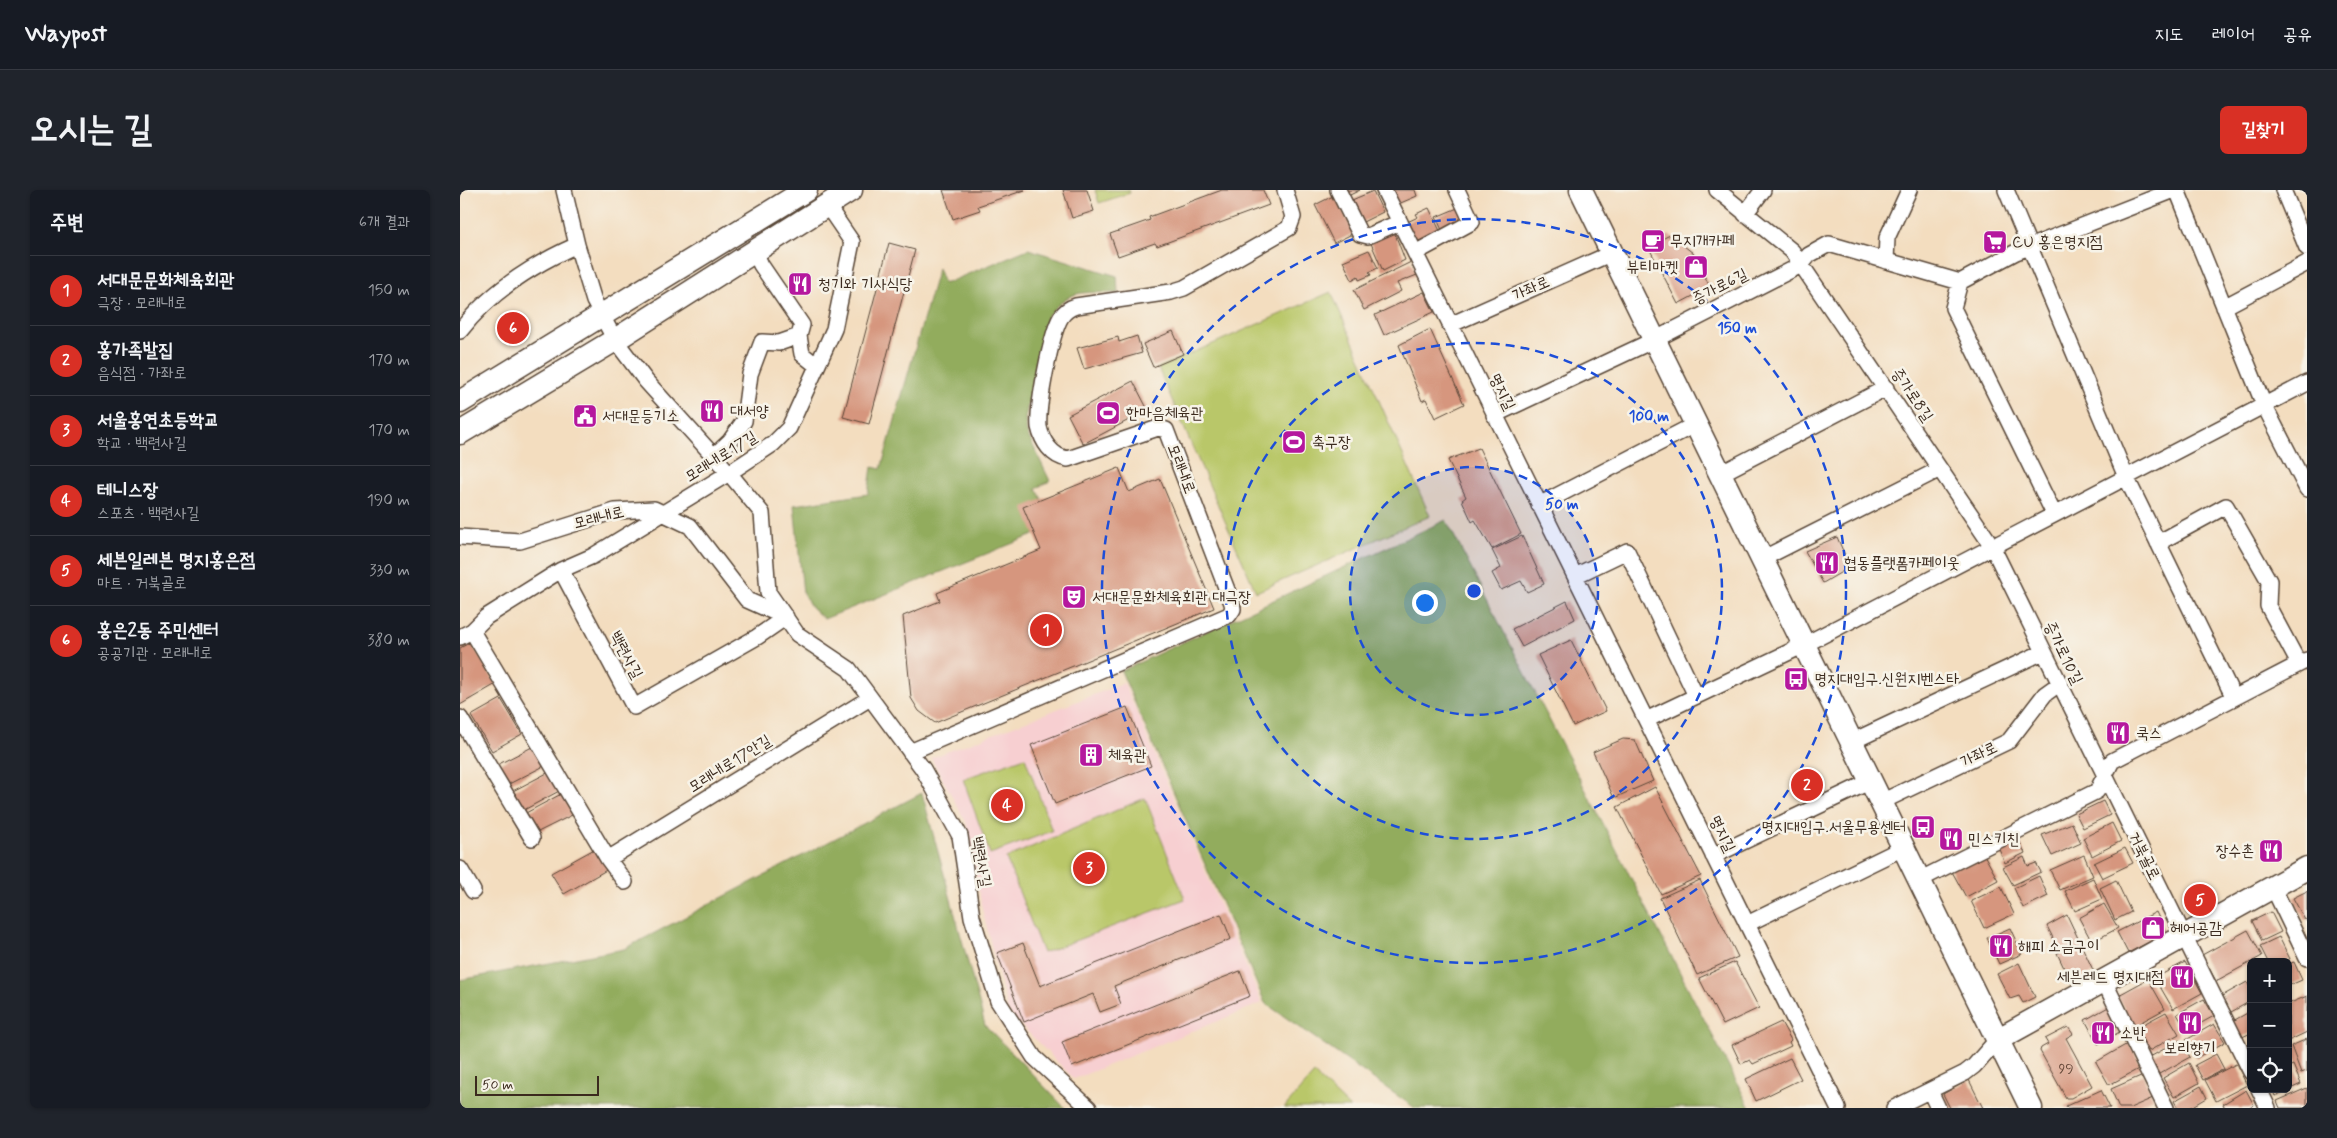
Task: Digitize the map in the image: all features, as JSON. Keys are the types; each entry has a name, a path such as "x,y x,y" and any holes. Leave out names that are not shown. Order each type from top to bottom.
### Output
{"main road":[{"path":"460,402 806,190"},
{"path":"460,433 615,340 665,306 755,252 826,204 852,190"},
{"path":"1581,190 2031,1108"},
{"path":"1997,1040 2307,868"}],"street":[{"path":"564,190 577,245 594,301 615,340"},
{"name":"모래내로","path":"910,752 1229,615 1232,612 1232,603 1166,430 1158,428 1068,459 1049,449 1040,429 1039,415 1049,357 1058,324 1064,312 1076,306 1171,292 1190,284 1289,228 1293,217 1285,190"},
{"path":"1338,190 1360,234 1368,236 1400,222"},
{"name":"명지길","path":"1384,190 1838,1108"},
{"path":"1415,253 1472,222 1457,190"},
{"path":"1718,190 1792,251 1801,265"},
{"path":"1745,214 1763,190"},
{"path":"1886,261 1887,238 1909,190"},
{"path":"2006,190 2126,477 2234,698"},
{"path":"2054,514 1953,308 1960,282 2031,247 2176,190 2264,404 2307,489"},
{"path":"2283,190 2307,248"},
{"name":"모래내로17길","path":"466,634 486,617 561,570 593,556 729,473 773,444 789,428 834,329 852,242 826,204"},
{"name":"증가로6길","path":"1654,340 1801,265 1809,255 1829,244 1960,282"},
{"path":"460,331 479,308 502,288 552,256 577,245"},
{"path":"755,252 761,265 802,325 799,336 802,354 817,366"},
{"name":"가좌로","path":"1450,325 1612,252"},
{"path":"2224,307 2307,263"},
{"name":"증가로8길","path":"1801,265 1992,546"},
{"path":"714,456 730,441 744,422 750,374 762,342 779,343 799,336"},
{"name":"백련사길","path":"615,340 646,381 729,473 762,514 768,592 797,634 849,669 923,769 960,836 972,917 998,1001 1034,1057 1089,1108"},
{"path":"1494,415 1654,340"},
{"path":"1646,720 1804,645 2307,383"},
{"path":"1720,474 1886,388"},
{"path":"1539,505 1696,424"},
{"path":"1762,559 1940,469"},
{"path":"1919,880 2097,791 2112,761 2303,662 2268,606 2269,582 2226,506 2158,543"},
{"name":"모래내로","path":"460,537 520,541 615,510 654,509 690,526 747,600 786,618"},
{"name":"증가로10길","path":"1992,546 2104,775"},
{"path":"1575,576 1627,551 1696,696"},
{"name":"백련사길","path":"561,570 634,707 757,637 786,618"},
{"path":"466,634 608,859 625,882"},
{"path":"1851,742 2043,652"},
{"name":"가좌로","path":"1881,802 2009,741 2044,694 2059,684"},
{"name":"모래내로17안길","path":"608,859 870,698"},
{"path":"460,718 532,838"},
{"name":"거북골로","path":"2104,775 2247,1064"},
{"path":"1713,856 1871,781"},
{"path":"1747,924 1903,848"},
{"path":"460,870 473,891"},
{"path":"2273,887 2307,958"},
{"path":"2104,981 2166,1108"},
{"path":"1894,1108 1930,1091 1974,1066 1997,1040"},
{"path":"1930,1091 1938,1108"},
{"path":"2261,1093 2268,1108"}],"shaded area":[{"path":"1124,683 1262,1003 1074,1079 1008,1012 983,913 966,822 931,758"}],"green space":[{"path":"1095,190 1129,190 1130,193 1099,203"},
{"path":"1028,249 1117,276 1118,293 1085,293 1070,296 1046,318 1025,419 1027,433 1050,481 1036,488 1056,526 824,619 811,607 803,593 794,505 868,494 872,467 881,469 938,268 944,284"},
{"name":"축구장","path":"1331,292 1430,516 1256,592 1158,368"},
{"path":"1446,520 1750,1108 1415,1108 1265,1003 1121,671"},
{"path":"1025,757 1052,831 990,854 963,779"},
{"path":"922,793 985,1025 1065,1108 460,1108 460,980 624,949"},
{"path":"1145,798 1185,899 1043,953 1006,858"},
{"path":"1314,1074 1350,1108 1284,1108"}],"building":[{"path":"943,190 1025,190 978,206 980,210 953,219"},
{"path":"1063,190 1087,190 1094,211 1072,218"},
{"path":"1222,190 1263,190 1269,205 1157,246 1155,243 1118,256 1110,234 1150,220 1149,217"},
{"path":"1347,190 1360,190 1350,195"},
{"path":"1390,190 1415,190 1417,196 1396,205"},
{"path":"1373,191 1383,212 1363,222 1352,200"},
{"path":"1335,195 1354,233 1334,243 1315,205"},
{"path":"1460,207 1466,219 1442,230 1436,217"},
{"path":"1429,208 1440,231 1413,244 1403,224 1418,217 1416,214"},
{"path":"1390,232 1395,234 1405,260 1383,271 1370,241"},
{"path":"1670,235 1693,253 1710,287 1678,304 1648,246"},
{"path":"889,243 915,250 869,424 843,417"},
{"path":"1369,250 1378,268 1369,272 1371,275 1359,280 1358,276 1352,280 1343,261"},
{"path":"1411,262 1417,275 1397,283 1401,291 1364,310 1354,290"},
{"path":"1424,292 1434,312 1384,335 1375,315"},
{"path":"1430,329 1464,404 1435,418 1426,399 1422,401 1399,345"},
{"path":"1173,331 1183,354 1153,367 1143,344"},
{"path":"1137,336 1142,353 1084,369 1077,348 1118,337 1119,342"},
{"name":"한마음체육관","path":"1133,381 1148,410 1083,444 1068,415"},
{"path":"1479,448 1521,534 1492,549 1475,520 1472,522 1462,500 1466,497 1448,460"},
{"name":"서대문문화체육회관 대극장","path":"1119,468 1129,492 1160,479 1214,608 935,723 919,711 911,698 903,616 940,601 937,593 1041,550 1023,507"},
{"path":"1522,536 1544,584 1527,592 1521,581 1501,590 1492,573 1501,568 1492,550"},
{"path":"1837,537 1850,567 1823,583 1805,551"},
{"path":"1567,601 1575,619 1522,647 1512,629"},
{"path":"1571,640 1606,711 1573,726 1538,655"},
{"path":"471,642 496,684 460,705 460,648"},
{"path":"501,699 522,734 492,751 471,716"},
{"name":"체육관","path":"1127,707 1151,766 1055,804 1031,745"},
{"path":"1623,739 1635,740 1653,781 1614,798 1593,752"},
{"path":"536,745 546,765 507,785 497,765"},
{"path":"551,771 561,790 522,811 511,792"},
{"path":"1655,787 1701,876 1661,894 1617,807"},
{"path":"563,793 574,814 534,834 524,814"},
{"path":"2103,801 2110,815 2083,828 2076,814"},
{"path":"2072,823 2081,843 2052,856 2042,835"},
{"path":"2112,823 2121,841 2092,856 2083,838"},
{"path":"2017,836 2025,853 2005,863 1997,845"},
{"path":"598,847 610,868 564,894 551,873"},
{"path":"2125,848 2133,863 2102,878 2094,863"},
{"path":"1982,851 1998,880 1966,897 1950,868"},
{"path":"2084,855 2093,876 2060,890 2050,870"},
{"path":"2024,857 2028,866 2036,863 2041,872 2013,885 2003,867"},
{"path":"2039,876 2048,896 2023,908 2014,888"},
{"path":"2093,878 2102,899 2075,911 2065,891"},
{"path":"1700,880 1738,957 1697,975 1660,898"},
{"path":"2116,880 2131,912 2115,920 2100,888"},
{"path":"2001,887 2014,914 1984,928 1971,901"},
{"path":"2307,891 2307,919 2305,920 2293,898"},
{"path":"2104,904 2118,928 2092,942 2079,918"},
{"path":"2156,912 2166,933 2128,953 2117,932"},
{"path":"2271,912 2281,932 2262,941 2252,921"},
{"path":"1221,914 1231,939 1114,986 1121,1004 1100,1012 1093,994 1024,1022 997,953 1023,943 1040,986"},
{"path":"2067,915 2094,972 2071,983 2057,953 2060,952 2047,926"},
{"path":"2010,928 2022,954 1999,964 1987,938"},
{"path":"2248,930 2262,956 2247,958 2247,964 2216,981 2202,955"},
{"path":"2279,937 2290,958 2266,958 2260,946"},
{"path":"1735,962 1759,1008 1723,1025 1699,978"},
{"path":"2185,962 2202,993 2173,1009 2155,978"},
{"path":"2294,962 2302,980 2292,984 2292,963"},
{"path":"2019,963 2035,997 2023,1003 2019,996 2010,999 1997,974"},
{"path":"1240,971 1250,996 1072,1067 1062,1042"},
{"path":"2148,979 2165,1009 2134,1026 2117,996"},
{"path":"2247,982 2247,1003 2231,1012 2222,996"},
{"path":"2307,996 2307,1032 2292,1039 2292,1003"},
{"path":"2204,999 2214,1016 2187,1031 2177,1014"},
{"path":"2112,1005 2125,1029 2098,1044 2085,1020"},
{"path":"2166,1012 2179,1034 2149,1051 2136,1028"},
{"path":"2247,1013 2247,1035 2240,1038 2231,1022"},
{"path":"1781,1022 1791,1040 1789,1042 1791,1046 1753,1064 1750,1060 1741,1064 1732,1045"},
{"path":"2214,1024 2225,1042 2196,1058 2186,1040"},
{"path":"2068,1027 2073,1034 2066,1038 2092,1086 2071,1098 2066,1098 2040,1051 2041,1048 2048,1044 2045,1039"},
{"path":"2307,1039 2307,1071 2301,1073 2292,1046"},
{"path":"2180,1040 2190,1057 2159,1074 2150,1057"},
{"path":"2129,1043 2142,1067 2109,1085 2096,1062"},
{"path":"2216,1054 2224,1069 2203,1080 2195,1065"},
{"path":"1790,1058 1801,1079 1756,1101 1746,1079"},
{"path":"2189,1063 2199,1083 2174,1097 2163,1078"},
{"path":"2236,1064 2247,1085 2216,1101 2205,1080"},
{"path":"2292,1065 2301,1084 2292,1088"},
{"path":"2143,1075 2153,1098 2130,1108 2119,1108 2111,1089"},
{"path":"1969,1080 1983,1108 1950,1108 1943,1094"},
{"path":"2201,1086 2207,1098 2190,1108 2178,1108 2174,1101"},
{"path":"2307,1088 2307,1108 2280,1108 2277,1101"},
{"path":"2101,1090 2110,1108 2067,1108 2066,1106"},
{"path":"2246,1090 2254,1105 2250,1108 2225,1108 2223,1104"}],"place":[{"name":"무지개카페","path":"1653,241"},
{"name":"CU 홍은명지점","path":"1995,242"},
{"name":"뷰티마켓","path":"1696,267"},
{"name":"청기와 기사식당","path":"800,284"},
{"name":"홍은2동 주민센터","path":"513,328"},
{"name":"대서양","path":"712,411"},
{"name":"한마음체육관","path":"1108,413"},
{"name":"서대문등기소","path":"585,416"},
{"name":"축구장","path":"1294,442"},
{"name":"협동플랫폼카페이웃","path":"1827,563"},
{"name":"서대문문화체육회관 대극장","path":"1074,597"},
{"name":"서대문문화체육회관","path":"1046,630"},
{"name":"명지대입구.신원지벤스타","path":"1796,679"},
{"name":"쿡스","path":"2118,733"},
{"name":"체육관","path":"1091,755"},
{"name":"홍가족발집","path":"1807,785"},
{"name":"테니스장","path":"1007,805"},
{"name":"명지대입구.서울무용센터","path":"1923,827"},
{"name":"민스키친","path":"1951,839"},
{"name":"장수촌","path":"2271,851"},
{"name":"서울홍연초등학교","path":"1089,868"},
{"name":"세븐일레븐 명지홍은점","path":"2200,900"},
{"name":"헤어공감","path":"2153,928"},
{"name":"해피 소금구이","path":"2001,946"},
{"name":"세븐레드 명지대점","path":"2182,977"},
{"name":"보리향기","path":"2190,1023"},
{"name":"소반","path":"2103,1033"}]}
